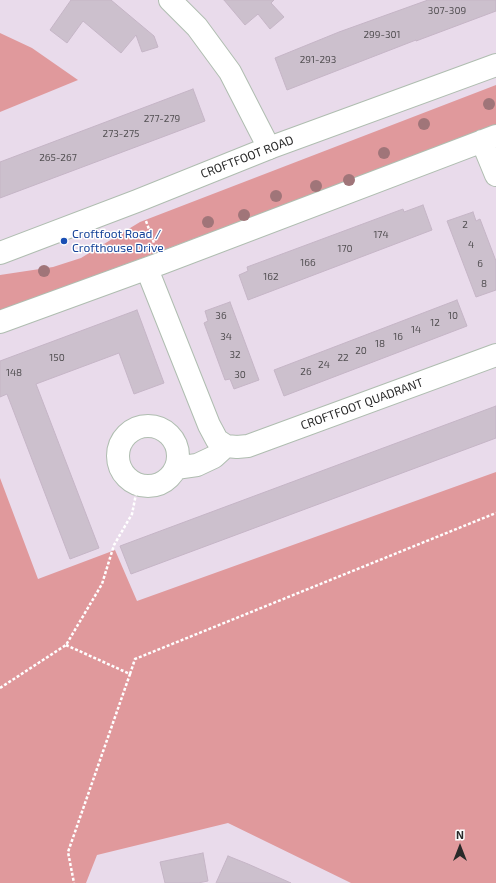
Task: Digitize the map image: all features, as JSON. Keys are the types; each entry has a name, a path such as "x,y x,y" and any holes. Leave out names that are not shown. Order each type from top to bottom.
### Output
{"street":[{"path":"170,0 197,27 230,72 269,148"},
{"name":"CROFTFOOT ROAD","path":"0,253 269,148 496,65"},
{"path":"0,322 154,266 489,139 496,175"},
{"path":"154,266 209,425 217,440 226,446 214,457 197,465 176,468"},
{"name":"CROFTFOOT QUADRANT","path":"226,446 248,446 496,355"},
{"path":"146,426 156,427 166,431 178,448 176,468 172,476 160,484 147,487 138,484 129,479 122,471 118,462 118,452 122,442 128,434 136,428 146,426"}],"path":[{"path":"137,200 154,266"},
{"path":"0,688 66,645 102,584 114,545 132,514 138,484"},
{"path":"74,883 68,852 135,659 496,513"},
{"path":"66,645 130,674"}],"shaded area":[{"path":"0,33 32,48 78,80 0,112"},
{"path":"496,85 496,126 0,311 0,275 53,267 81,258 140,222"},
{"path":"496,472 496,883 351,883 228,823 97,855 86,883 0,883 0,478 38,579 115,550 137,601"}],"building":[{"path":"71,0 111,0 154,36 158,47 142,52 136,35 121,53 83,21 67,43 50,30"},
{"path":"224,0 274,0 271,3 284,17 270,29 258,14 245,25"},
{"path":"428,0 496,0 496,11 287,90 275,58 339,32"},
{"path":"193,89 205,121 0,198 0,162"},
{"path":"423,205 432,230 248,300 239,275 248,271 247,267 403,209 404,212"},
{"path":"473,212 476,221 480,219 496,261 496,290 476,297 447,221"},
{"path":"457,300 467,326 284,396 274,370"},
{"path":"230,302 259,380 234,389 230,379 225,380 204,323 208,321 205,311"},
{"path":"137,310 164,383 134,394 119,353 36,384 99,548 70,559 7,394 0,397 0,361"},
{"path":"496,406 496,438 131,574 120,546"},
{"path":"203,853 208,881 198,883 165,883 160,862"},
{"path":"228,856 248,864 291,883 216,883"}],"place":[{"name":"Croftfoot Road / Crofthouse Drive","path":"64,241"}]}
